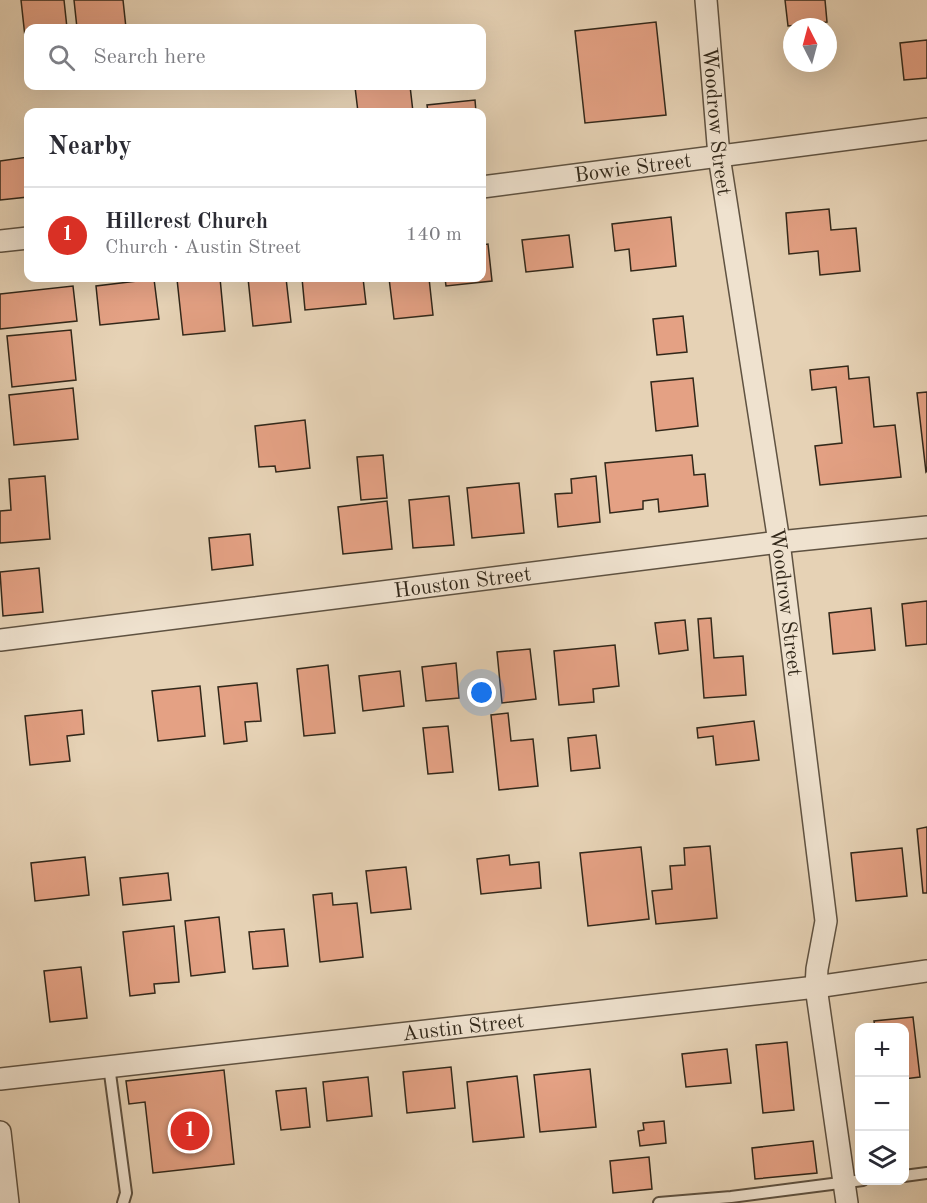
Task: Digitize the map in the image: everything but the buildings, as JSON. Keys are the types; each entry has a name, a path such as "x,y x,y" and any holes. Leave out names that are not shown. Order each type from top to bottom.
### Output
{"street":[{"name":"Woodrow Street","path":"706,0 719,156 779,542 826,921 816,987 851,1189"},
{"name":"Bowie Street","path":"486,186 927,129"},
{"path":"0,242 24,239"},
{"name":"Houston Street","path":"0,640 779,542 927,527"},
{"name":"Austin Street","path":"0,1079 816,987 927,971"},
{"path":"0,1132 8,1203"}],"lane":[{"path":"109,1066 126,1193 123,1203"},
{"path":"909,1175 927,1173"},
{"path":"658,1203 851,1189"}],"place":[{"name":"Hillcrest Church","path":"190,1131"}]}
